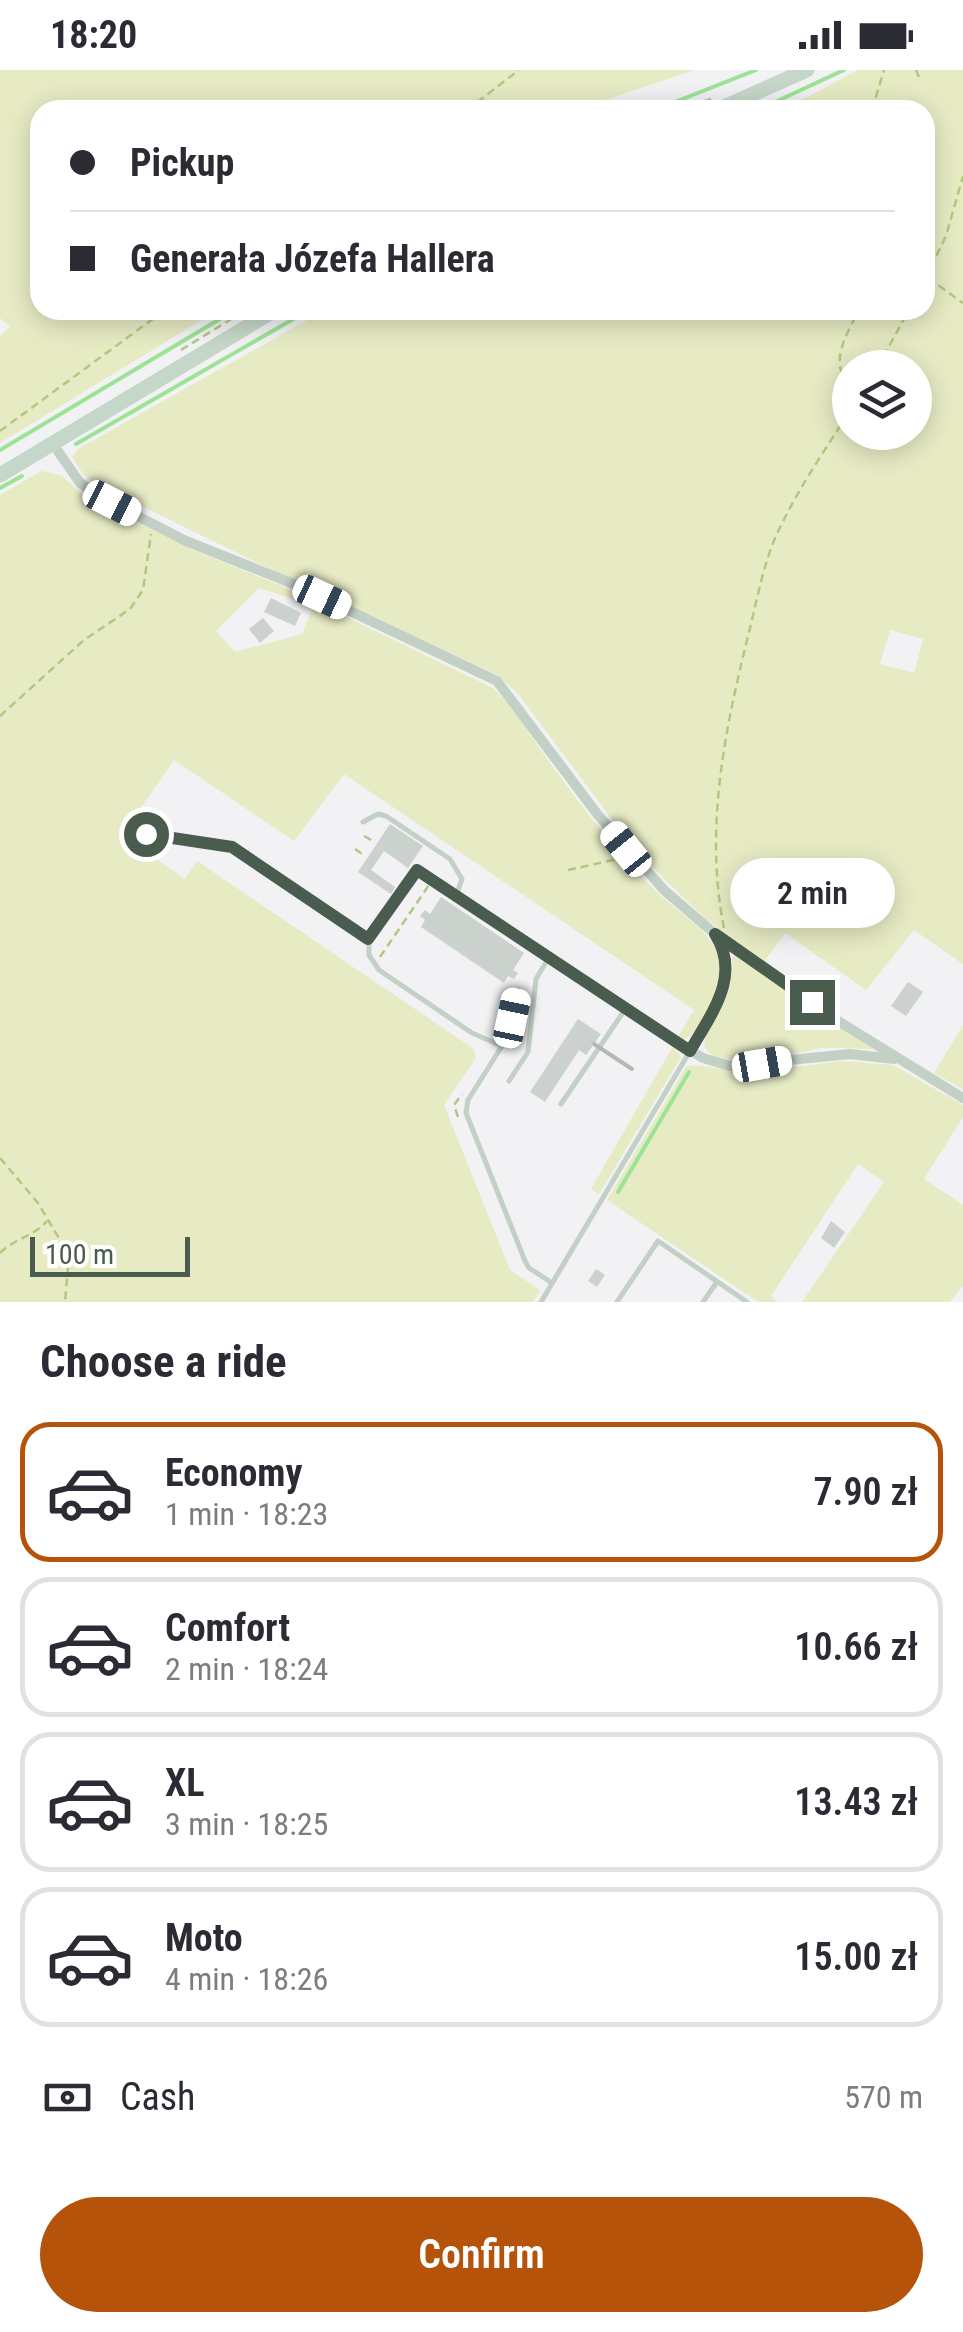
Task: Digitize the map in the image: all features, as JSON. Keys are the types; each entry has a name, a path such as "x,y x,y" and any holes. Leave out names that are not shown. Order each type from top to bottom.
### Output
{"main road":[{"path":"740,100 807,70"},
{"path":"0,475 259,320"}],"street":[{"path":"54,444 73,475 91,492 218,555 291,583 498,681 626,849 664,890 728,944 900,1061 963,1098"},
{"path":"690,1051 722,995 726,980 725,953 715,934"},
{"path":"676,1042 702,1058 730,1066 850,1054 900,1061"}],"lane":[{"path":"363,822 378,814 386,816 450,859 462,879 456,896"},
{"path":"146,834 232,847 368,939"},
{"path":"502,1046 472,1033 374,965 369,955 368,939 417,870 676,1042"},
{"path":"509,1081 528,1052 536,979 548,957"},
{"path":"518,990 502,1046 468,1100 466,1113 528,1268 552,1283"},
{"path":"561,1104 626,1008"},
{"path":"541,1302 690,1051"},
{"path":"617,1302 658,1241 747,1302"},
{"path":"703,1302 717,1282"}],"path":[{"path":"480,100 519,70"},
{"path":"875,100 884,70"},
{"path":"916,70 919,77"},
{"path":"935,259 946,236 963,176"},
{"path":"935,284 963,302"},
{"path":"0,430 150,320"},
{"path":"842,350 854,320"},
{"path":"887,350 903,320"},
{"path":"728,944 716,886 715,842 732,706 774,540 832,442"},
{"path":"0,716 84,640 130,608 143,590 152,524"},
{"path":"364,836 373,842"},
{"path":"355,849 365,856"},
{"path":"568,870 613,860 626,849"},
{"path":"374,965 432,880"},
{"path":"461,1124 454,1105 464,1090"},
{"path":"0,1158 38,1203 69,1255 65,1302"},
{"path":"0,1253 11,1242 45,1226 48,1220"}],"green space":[{"path":"0,70 695,70 605,100 30,100 30,320 202,320 0,443 0,336 10,327 0,318"},
{"path":"857,70 963,70 963,964 914,930 866,990 785,933 763,963 707,920 661,876 621,831 518,694 498,675 95,483 83,474 72,457 78,449 307,320 935,320 935,100 800,100","holes":["890,630 923,639 914,673 880,664"]},
{"path":"41,471 61,475 83,495 193,550 282,586 493,688 642,878 713,944 720,963 717,989 699,1027 683,1040 678,1037 694,1010 344,774 294,841 174,760 122,835 185,879 197,861 474,1049 476,1058 444,1105 510,1270 540,1290 533,1302 0,1302 0,495","holes":["259,588 314,606 302,634 235,652 216,631"]},
{"path":"735,955 741,955 878,1049 823,1048 754,1059 717,1057 707,1050 705,1037 727,996"},
{"path":"963,1025 963,1089 934,1073"},
{"path":"673,1046 681,1057 599,1194 591,1189"},
{"path":"842,1061 893,1065 963,1105 963,1117 924,1179 963,1205 963,1286 950,1302 802,1302 884,1182 858,1164 771,1296 778,1302 758,1302 607,1200 686,1067 748,1073"}],"building":[{"path":"271,598 301,613 295,626 264,612"},
{"path":"263,618 274,631 260,643 249,629"},
{"path":"390,824 423,846 408,868 384,851 371,870 395,887 391,894 358,872"},
{"path":"441,897 524,953 513,970 518,973 514,979 508,976 504,983 421,927 425,920 420,916 425,910 430,914"},
{"path":"908,982 923,992 906,1016 891,1006"},
{"path":"578,1019 601,1034 586,1055 579,1050 545,1102 530,1092"},
{"path":"831,1221 845,1232 834,1248 821,1238"},
{"path":"596,1269 605,1275 597,1287 588,1281"}],"waterway":[{"path":"680,100 756,70"},
{"path":"780,100 844,70"},
{"path":"0,450 218,320"},
{"path":"76,444 292,320"},
{"path":"0,488 22,476"},
{"path":"618,1192 689,1072"}],"railway":[{"path":"594,1044 632,1069"}],"route":[{"path":"146,834 232,847 368,939 417,870 690,1051 722,995 726,980 725,953 715,934 812,1002"}]}
